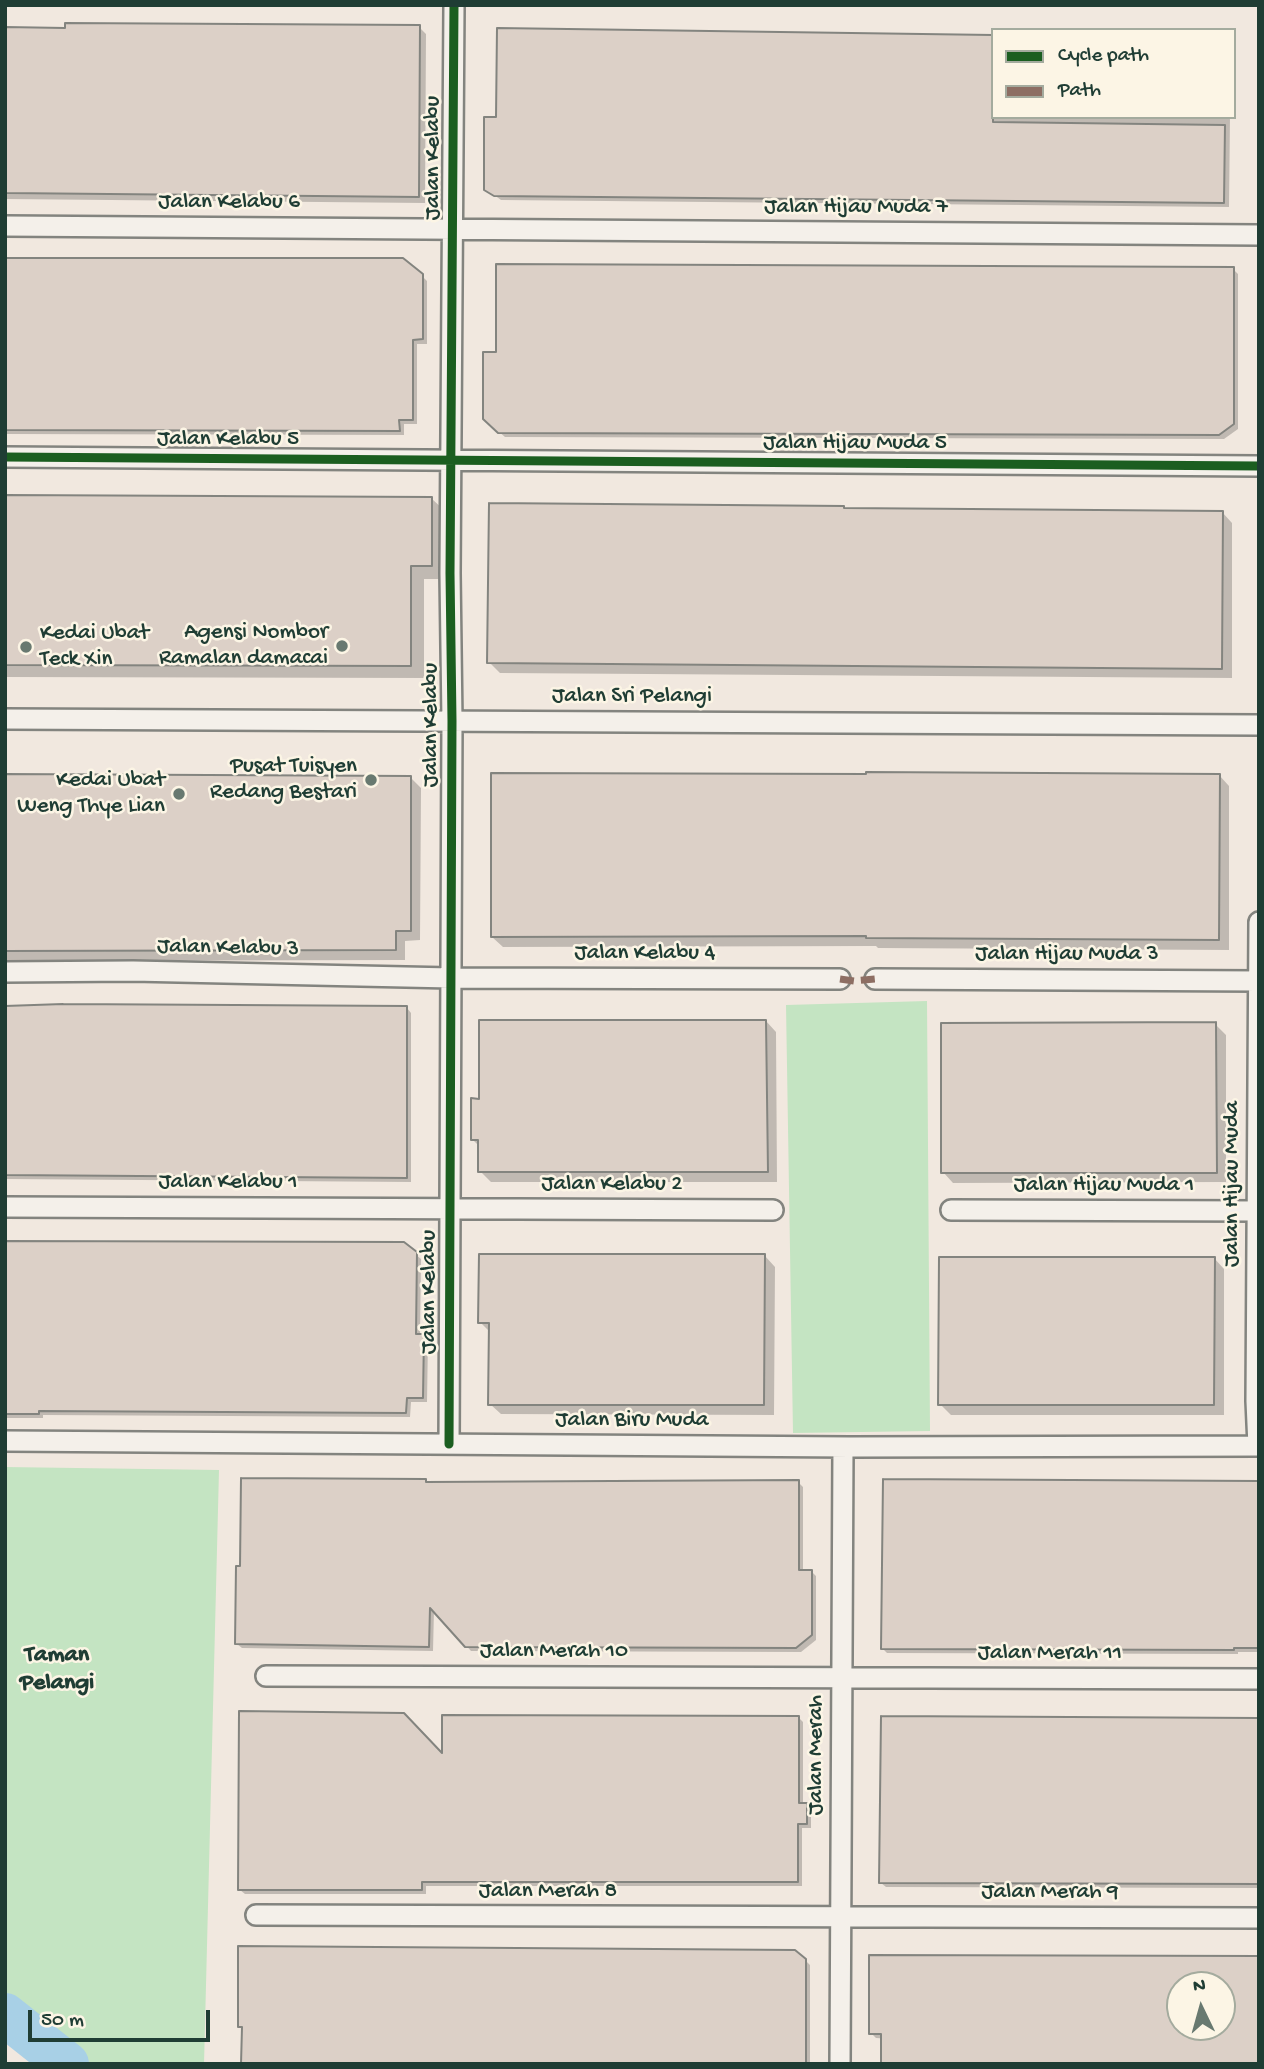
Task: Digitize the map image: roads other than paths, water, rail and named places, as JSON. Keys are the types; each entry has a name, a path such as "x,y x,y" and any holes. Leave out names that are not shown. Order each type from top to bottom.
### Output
{"street":[{"name":"Jalan Kelabu","path":"449,1444 454,5"},
{"name":"Jalan Kelabu 6","path":"5,226 453,229"},
{"name":"Jalan Hijau Muda 7","path":"453,229 1259,235"},
{"name":"Jalan Kelabu 5","path":"5,457 451,461"},
{"name":"Jalan Hijau Muda 5","path":"451,461 1259,466"},
{"name":"Jalan Sri Pelangi","path":"5,719 1259,725"},
{"name":"Jalan Hijau Muda","path":"1258,1446 1259,922"},
{"name":"Jalan Kelabu 3","path":"5,972 451,978"},
{"name":"Jalan Kelabu 4","path":"451,978 840,979"},
{"name":"Jalan Hijau Muda 3","path":"875,979 1259,981"},
{"name":"Jalan Kelabu 1","path":"5,1207 450,1209"},
{"name":"Jalan Kelabu 2","path":"450,1209 773,1210"},
{"name":"Jalan Hijau Muda 1","path":"950,1210 1258,1211"},
{"name":"Jalan Biru Muda","path":"5,1441 843,1447 1258,1446"},
{"name":"Jalan Merah","path":"840,2064 843,1447"},
{"name":"Jalan Merah 10","path":"265,1676 842,1678"},
{"name":"Jalan Merah 11","path":"842,1678 1259,1679"},
{"name":"Jalan Merah 8","path":"256,1915 841,1917"},
{"name":"Jalan Merah 9","path":"841,1917 1259,1918"}],"waterway":[{"path":"5,2015 67,2064"}],"place":[{"name":"Agensi Nombor Ramalan damacai","path":"342,646"},
{"name":"Kedai Ubat Teck Xin","path":"26,647"},
{"name":"Pusat Tuisyen Redang Bestari","path":"371,780"},
{"name":"Kedai Ubat Weng Thye Lian","path":"179,794"}],"district":[{"name":"Taman Pelangi","path":"57,1670"}]}
